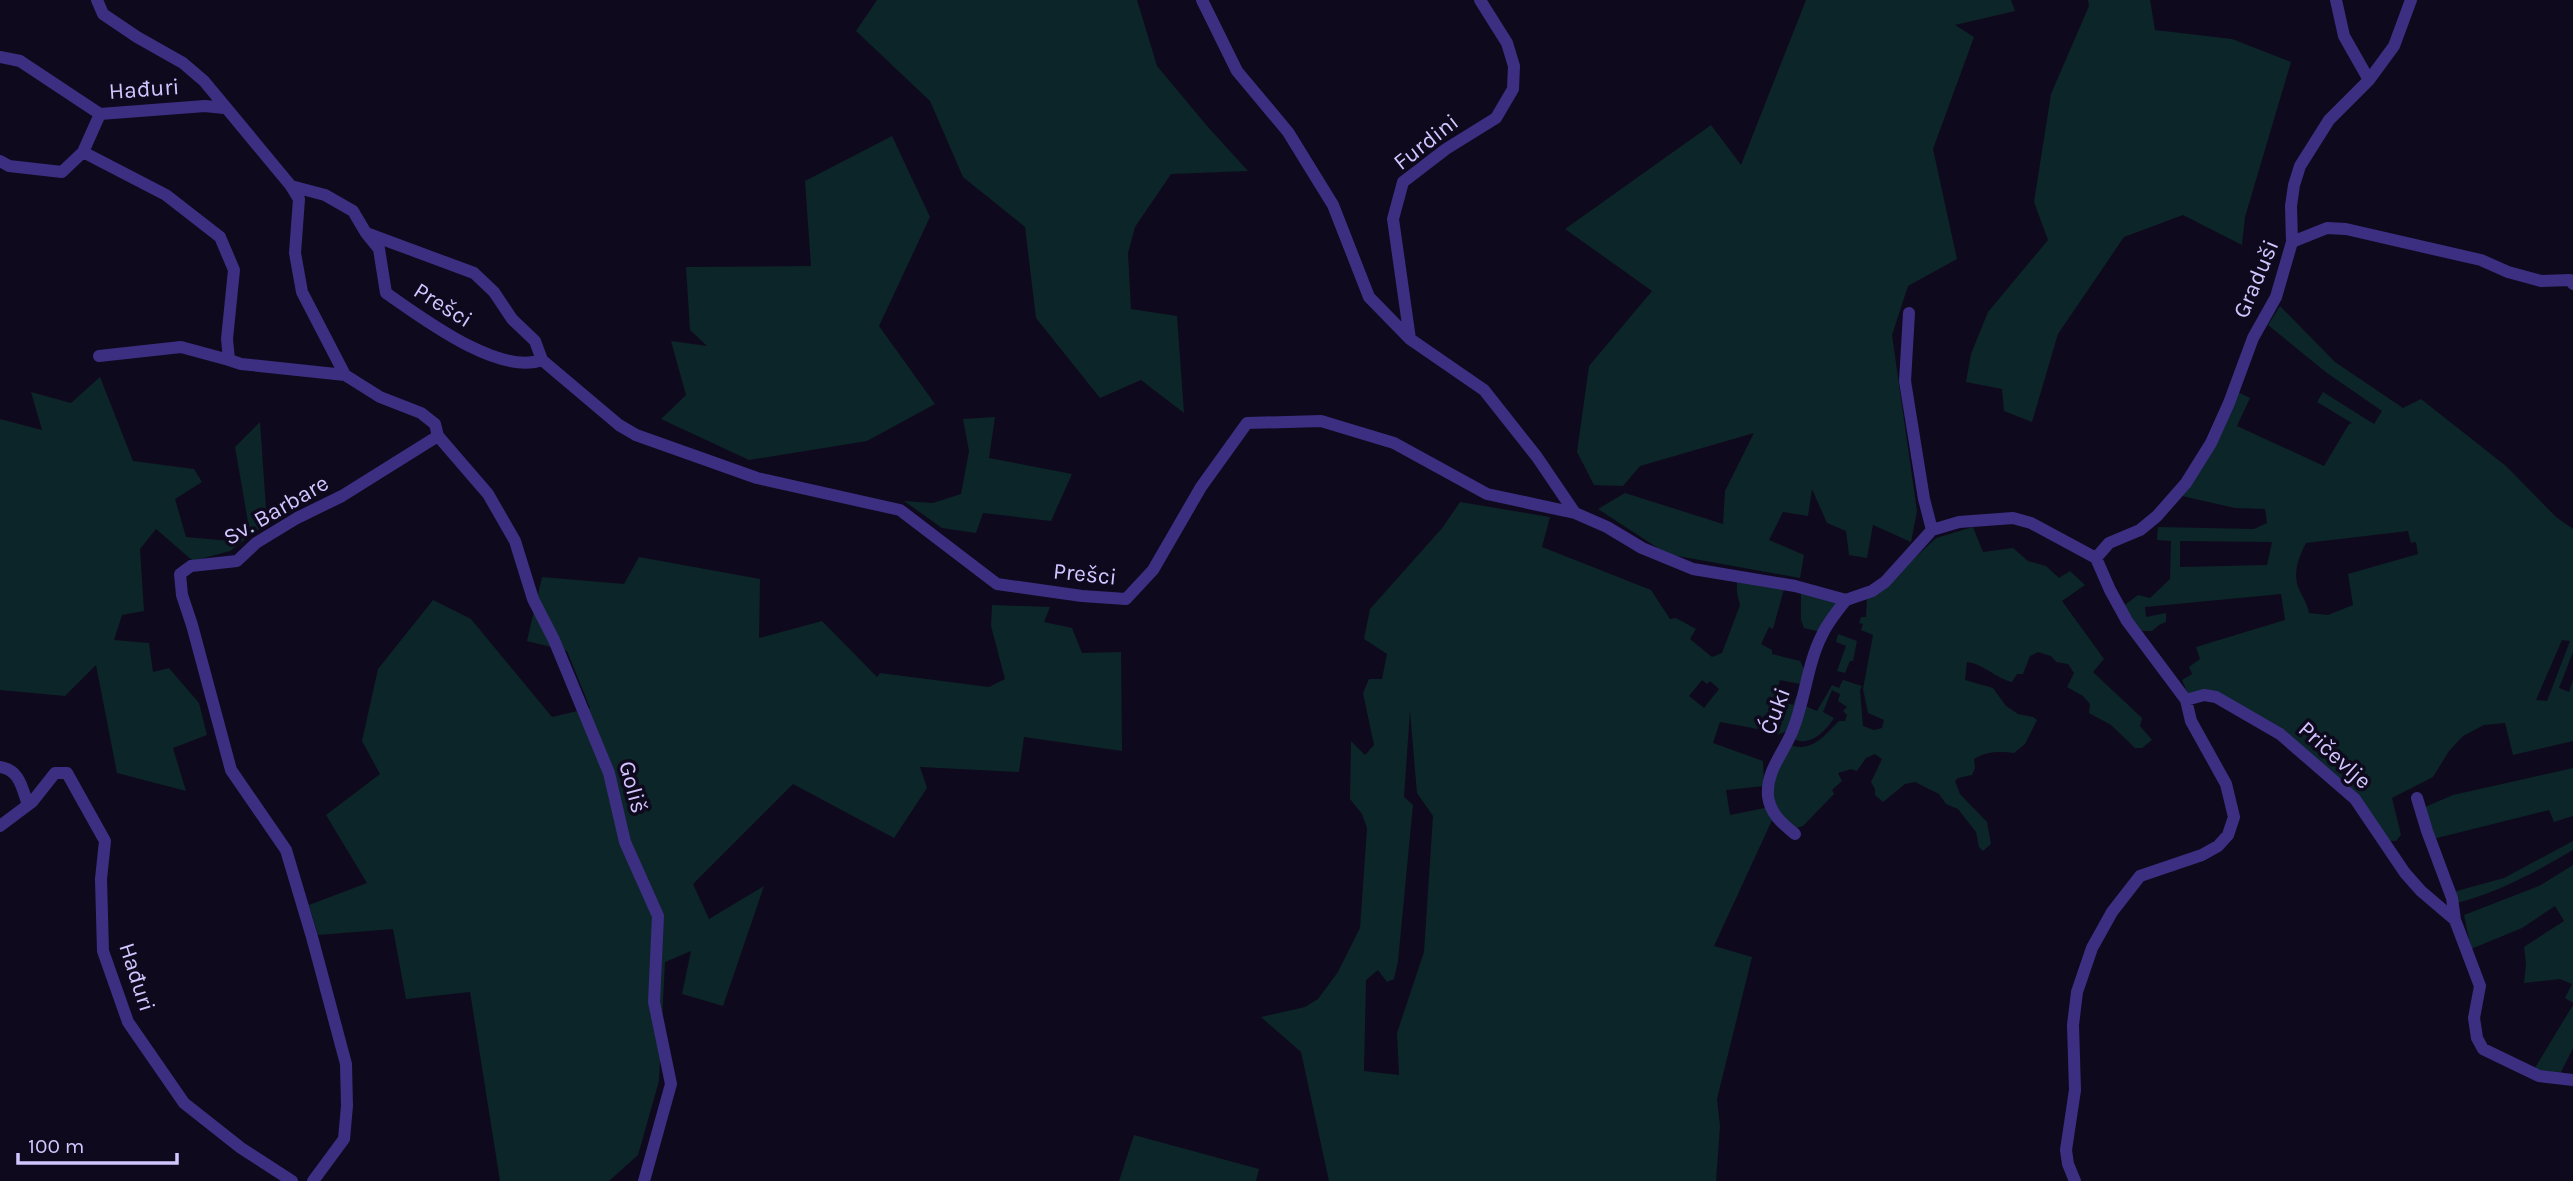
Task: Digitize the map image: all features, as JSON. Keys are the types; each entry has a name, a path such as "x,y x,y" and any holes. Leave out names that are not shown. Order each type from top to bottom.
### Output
{"street":[{"path":"97,0 103,14 183,63 204,81 291,186 299,199 295,253 302,292 345,375"},
{"path":"1202,0 1237,71 1288,132 1333,205 1369,298 1410,340 1484,390 1537,457 1575,513 1607,527 1642,548 1693,569 1795,586 1846,600 1872,591 1885,582 1932,530 1959,522 2013,518 2031,523 2096,558 2127,621 2186,699 2191,721 2225,784 2233,806 2232,825 2218,846 2202,855 2140,876 2112,912 2092,948 2077,992 2073,1025 2075,1090 2066,1150 2075,1181"},
{"name":"Furdini","path":"1410,340 1393,219 1403,182 1446,149 1496,118 1513,89 1514,66 1507,43 1480,0"},
{"path":"2336,0 2344,36 2369,80"},
{"path":"2292,242 2291,206 2300,166 2329,120 2369,80 2395,46 2411,0"},
{"name":"Hađuri","path":"0,57 20,61 100,114 205,106 224,108"},
{"path":"0,161 9,166 62,172 83,152 100,114"},
{"path":"83,152 166,195 220,237 234,270 227,339 229,360"},
{"name":"Prešci","path":"291,186 325,195 353,211 379,249 386,293 459,342 500,358 530,364 542,360"},
{"name":"Graduši","path":"2096,558 2109,543 2140,530 2157,516 2186,482 2210,443 2229,403 2253,338 2276,297 2292,242 2327,228 2346,229 2481,260 2508,272 2541,281 2571,282"},
{"name":"Prešci","path":"366,233 474,273 494,292 512,319 535,341 542,360 619,425 636,435 757,478 900,510 998,584 1082,596 1126,599 1153,570 1201,487 1247,423 1321,421 1394,443 1487,494 1575,513"},
{"path":"1909,313 1905,381 1924,499 1932,530"},
{"path":"99,356 181,347 240,364 345,375 380,397 421,413 435,424 438,436"},
{"name":"Sv. Barbare","path":"313,1181 344,1139 347,1106 346,1064 286,850 232,770 182,595 180,574 191,566 237,561 256,543 297,518 342,496 438,436"},
{"name":"Goliš","path":"438,436 488,494 517,545 533,599 554,640 610,773 625,842 658,916 654,1002 671,1084 644,1181"},
{"name":"Ćuki","path":"1795,834 1779,821 1772,810 1768,797 1769,781 1773,766 1786,744 1799,712 1821,635 1846,600"},
{"name":"Pričevlje","path":"2186,699 2204,695 2217,697 2280,734 2355,799 2405,873 2421,891 2455,920"},
{"path":"0,767 12,771 18,777 28,805"},
{"name":"Hađuri","path":"0,826 28,805 55,773 67,772 105,841 101,879 103,951 128,1022 184,1103 241,1148 292,1181"},
{"name":"Pričevlje","path":"2417,798 2452,898 2455,920 2480,986 2474,1018 2477,1038 2483,1049 2539,1076 2573,1080"}],"green space":[{"path":"877,0 1137,0 1157,66 1248,171 1171,174 1135,227 1128,253 1131,309 1177,316 1184,413 1141,380 1100,398 1036,318 1025,227 963,177 930,101 856,31"},
{"path":"1806,0 2011,0 2015,11 1955,25 1974,37 1933,149 1957,259 1908,286 1892,335 1917,511 1911,542 1873,525 1867,558 1849,555 1846,531 1827,523 1812,489 1808,516 1783,512 1769,540 1804,555 1800,578 1667,554 1598,509 1625,493 1723,524 1725,491 1754,433 1640,466 1623,486 1594,485 1577,452 1589,366 1652,291 1565,229 1711,125 1741,165"},
{"path":"2088,0 2150,0 2155,30 2232,39 2291,62 2245,217 2242,245 2183,215 2124,237 2058,334 2032,422 2004,411 2002,389 1966,382 1971,354 1988,312 2048,240 2034,202 2051,94 2089,6"},
{"path":"892,136 930,217 879,326 935,404 867,441 749,460 661,419 686,395 671,341 707,346 690,330 686,267 811,266 805,181"},
{"path":"2280,306 2335,362 2403,408 2421,399 2506,466 2556,517 2573,529 2573,652 2559,688 2569,692 2573,680 2573,741 2513,755 2505,723 2484,725 2463,736 2449,751 2433,777 2392,798 2401,835 2396,841 2388,841 2360,799 2225,699 2189,696 2182,680 2192,674 2189,667 2200,659 2196,647 2285,620 2281,594 2145,607 2146,617 2166,613 2166,622 2152,631 2142,631 2122,607 2138,595 2150,598 2170,579 2171,541 2157,540 2158,527 2254,529 2267,523 2265,509 2235,508 2182,496 2238,392 2250,398 2237,426 2324,466 2352,423 2317,402 2323,392 2374,424 2382,411 2327,373 2268,325","holes":["2408,531 2411,543 2416,542 2418,554 2348,574 2353,605 2328,615 2309,613 2298,587 2298,564 2306,543","2180,541 2272,542 2267,565 2180,567","2562,640 2570,641 2547,701 2536,700"]},
{"path":"100,377 133,461 194,469 202,482 175,499 186,537 230,541 248,522 235,447 260,422 267,523 230,551 193,561 156,529 140,549 144,611 122,615 114,640 149,643 153,672 169,668 199,703 207,735 173,748 186,791 117,773 96,665 65,696 0,690 0,419 42,430 31,392 71,403"},
{"path":"995,417 989,458 1072,474 1051,521 983,513 976,533 942,528 904,501 933,503 961,494 969,451 963,419"},
{"path":"1460,502 1550,517 1542,547 1651,590 1670,619 1676,618 1696,629 1690,639 1712,657 1722,653 1740,605 1737,582 1784,589 1773,629 1769,627 1761,644 1772,650 1772,654 1800,661 1806,673 1805,685 1780,680 1774,699 1793,705 1798,692 1802,693 1787,731 1777,735 1782,723 1776,720 1777,716 1772,713 1770,717 1764,715 1758,729 1720,722 1713,743 1763,761 1764,786 1726,790 1730,815 1765,808 1773,818 1714,946 1752,957 1717,1099 1720,1126 1716,1181 1329,1181 1301,1052 1261,1017 1305,1007 1318,999 1338,972 1360,928 1367,828 1362,814 1350,799 1351,741 1365,755 1374,745 1363,693 1369,679 1382,679 1387,654 1364,639 1370,609 1443,527","holes":["1702,680 1707,684 1710,681 1719,689 1704,708 1689,696","1410,711 1417,793 1433,816 1424,952 1397,1033 1399,1075 1364,1071 1366,980 1378,970 1387,982 1394,979 1398,961 1413,805 1404,797"]},
{"path":"1973,527 1983,552 2013,548 2028,561 2046,566 2059,578 2070,571 2085,585 2062,601 2104,659 2093,672 2142,718 2140,726 2152,740 2142,748 2135,748 2111,725 2089,713 2090,704 2083,696 2067,687 2074,673 2068,664 2056,662 2051,656 2038,652 2030,656 2023,674 2017,674 2012,682 1979,665 1967,662 1965,680 1993,688 2006,706 2018,714 2037,720 2025,744 2014,753 1983,754 1974,759 1975,768 1972,775 1955,781 1960,794 1987,822 1991,844 1983,851 1979,847 1976,832 1958,809 1946,804 1939,794 1915,782 1905,784 1883,802 1875,795 1871,782 1882,759 1875,754 1866,758 1857,771 1851,769 1838,773 1842,781 1832,790 1834,794 1803,826 1788,826 1770,794 1788,744 1804,747 1810,745 1822,738 1839,721 1845,721 1847,715 1843,711 1847,707 1838,701 1840,694 1832,690 1823,712 1834,718 1817,736 1800,741 1794,739 1803,705 1817,711 1832,685 1839,688 1843,680 1862,686 1863,726 1874,730 1882,728 1884,720 1868,713 1863,689 1873,635 1861,630 1863,624 1859,623 1861,617 1866,617 1867,597 1936,538"},
{"path":"639,557 760,579 759,638 822,621 877,677 880,673 989,687 1005,679 991,626 992,605 1050,607 1044,622 1072,628 1082,653 1121,652 1122,751 1024,737 1019,772 920,767 927,788 894,838 793,784 693,884 709,919 764,886 723,1006 682,994 691,951 665,962 659,1081 638,1155 609,1181 500,1181 470,992 406,999 393,929 318,935 309,905 367,883 326,815 380,774 362,741 378,669 433,600 471,619 552,717 590,708 567,651 527,641 542,577 624,584"},
{"path":"1801,593 1839,601 1820,632 1804,628 1801,620"},
{"path":"1838,634 1857,641 1853,661 1850,661 1845,673 1837,671 1846,646 1836,642"},
{"path":"2573,768 2573,816 2554,822 2549,810 2433,839 2425,807 2453,795"},
{"path":"2573,841 2573,850 2531,874 2457,903 2453,892 2504,878"},
{"path":"2573,865 2573,1003 2565,998 2572,984 2560,979 2524,983 2524,947 2564,921 2555,906 2522,928 2471,949 2464,915 2539,886"},
{"path":"2573,1005 2573,1048 2559,1076 2533,1071"},
{"path":"1134,1135 1259,1169 1256,1181 1119,1181"}]}
